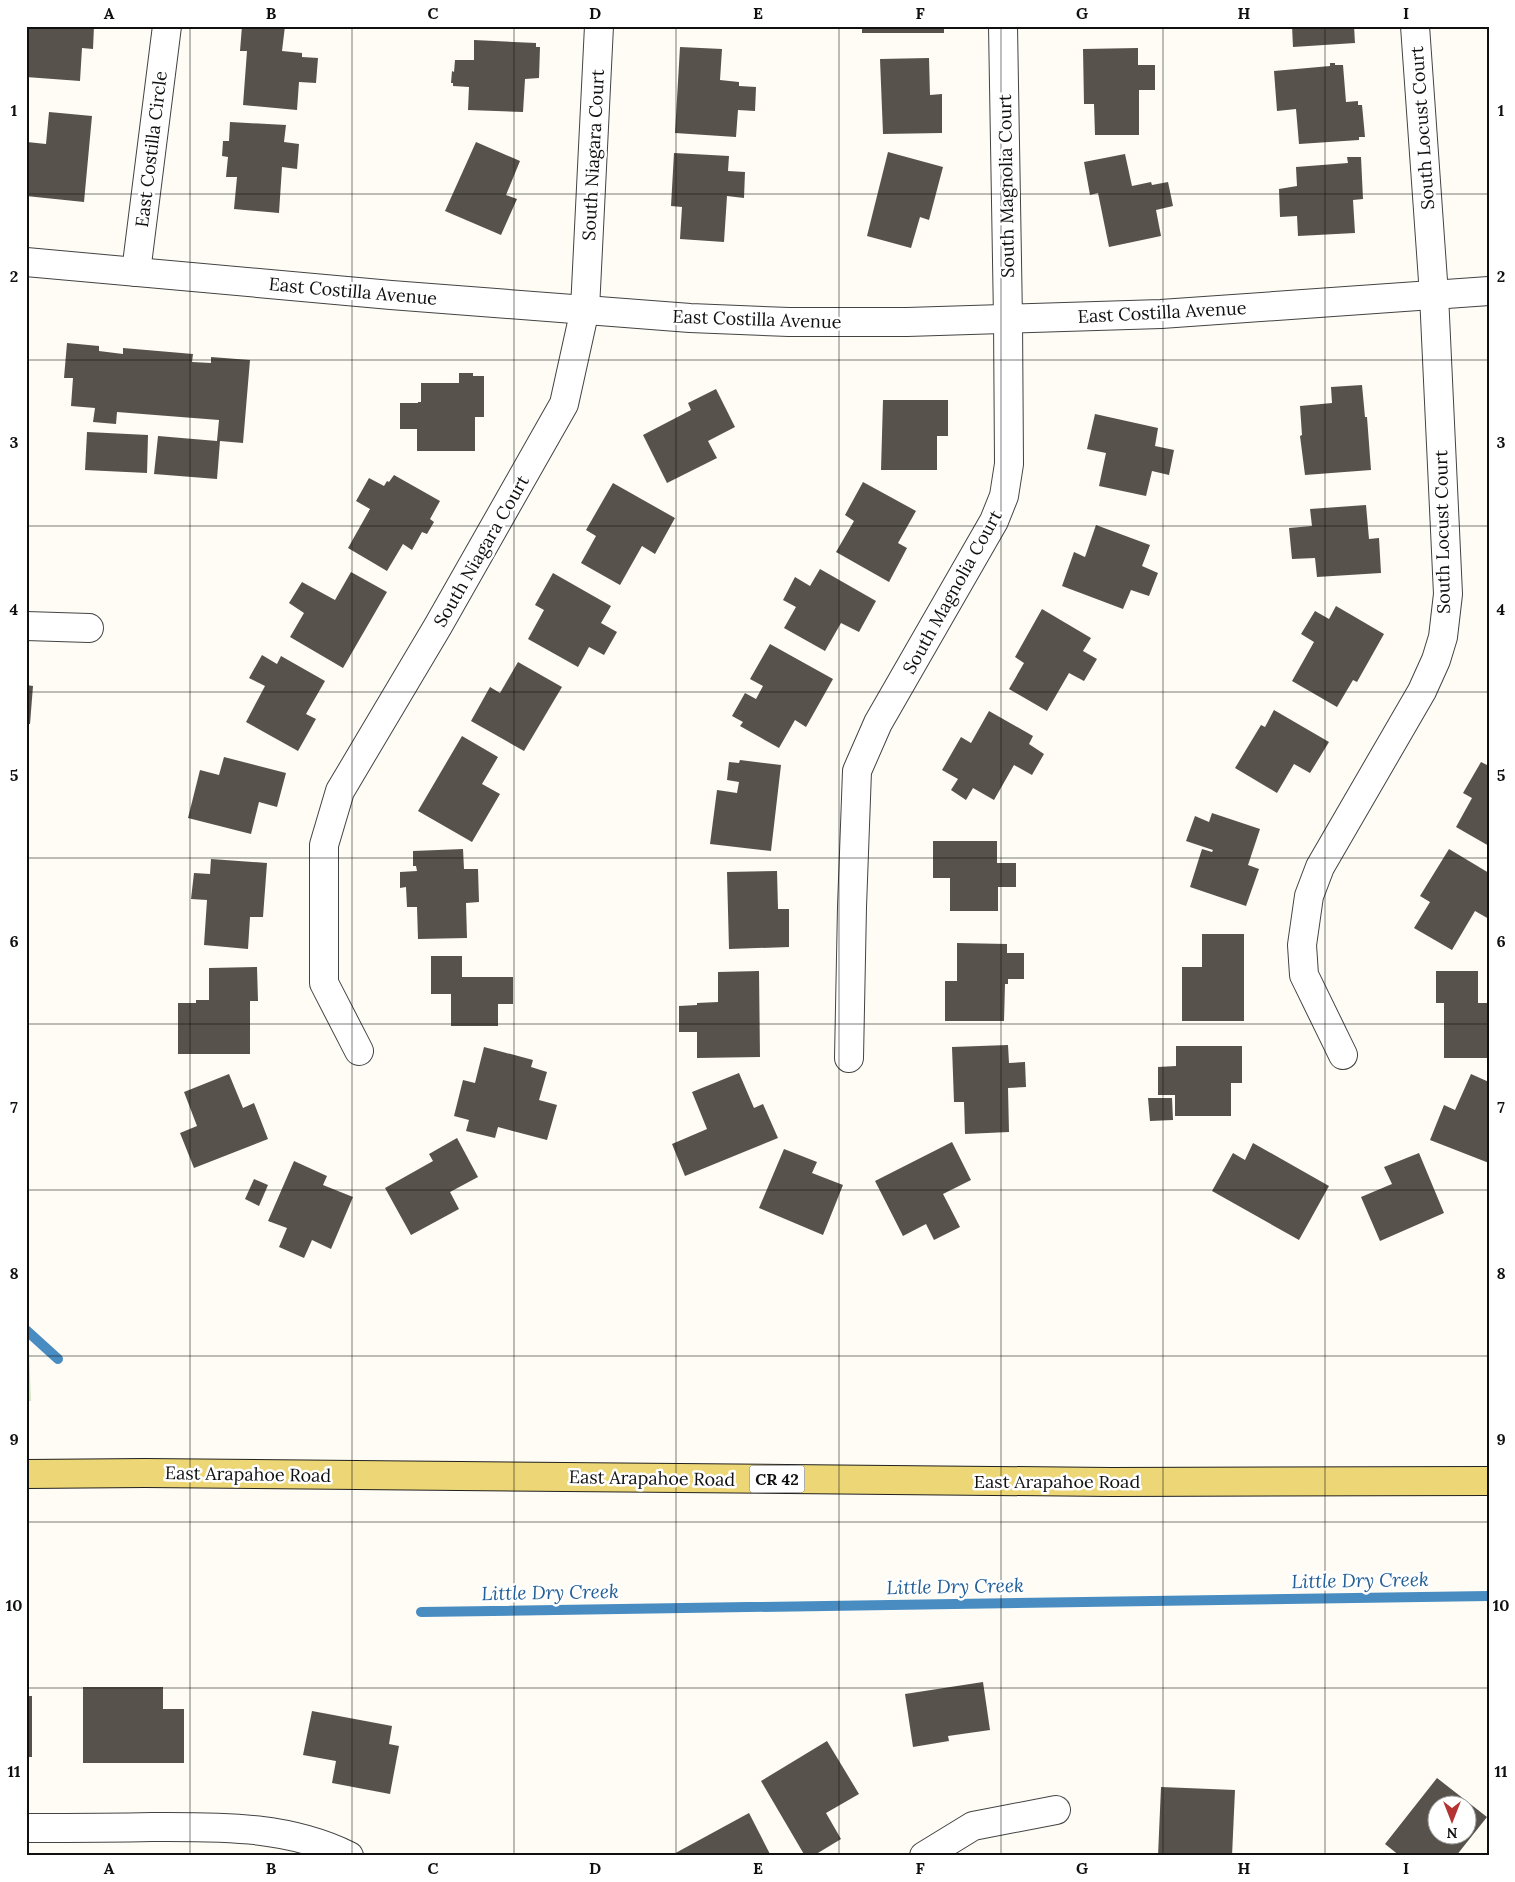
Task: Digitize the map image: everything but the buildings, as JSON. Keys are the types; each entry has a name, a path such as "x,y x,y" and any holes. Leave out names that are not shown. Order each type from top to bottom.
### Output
{"main road":[{"name":"East Arapahoe Road","path":"26,1474 1101,1482 1489,1481"}],"street":[{"name":"East Costilla Circle","path":"136,272 167,26"},
{"name":"South Niagara Court","path":"359,1051 324,983 324,845 340,791 438,626 564,404 585,310 599,26"},
{"name":"South Magnolia Court","path":"849,1058 857,770 878,723 994,521 1004,496 1009,464 1003,26"},
{"name":"South Locust Court","path":"1343,1055 1304,975 1302,945 1309,896 1320,867 1422,691 1436,660 1443,637 1448,594 1434,295 1416,26"},
{"name":"East Costilla Avenue","path":"26,262 391,295 690,318 788,322 907,322 1161,314 1489,291"},
{"path":"26,626 89,628"},
{"path":"924,1856 973,1826 1056,1810"},
{"path":"26,1828 211,1827 277,1832 314,1842 349,1856"}],"green space":[{"path":"26,1277 31,1401 26,1401"}],"waterway":[{"name":"Little Dry Creek","path":"26,1330 58,1359"},
{"name":"Little Dry Creek","path":"421,1612 1489,1596"}]}
